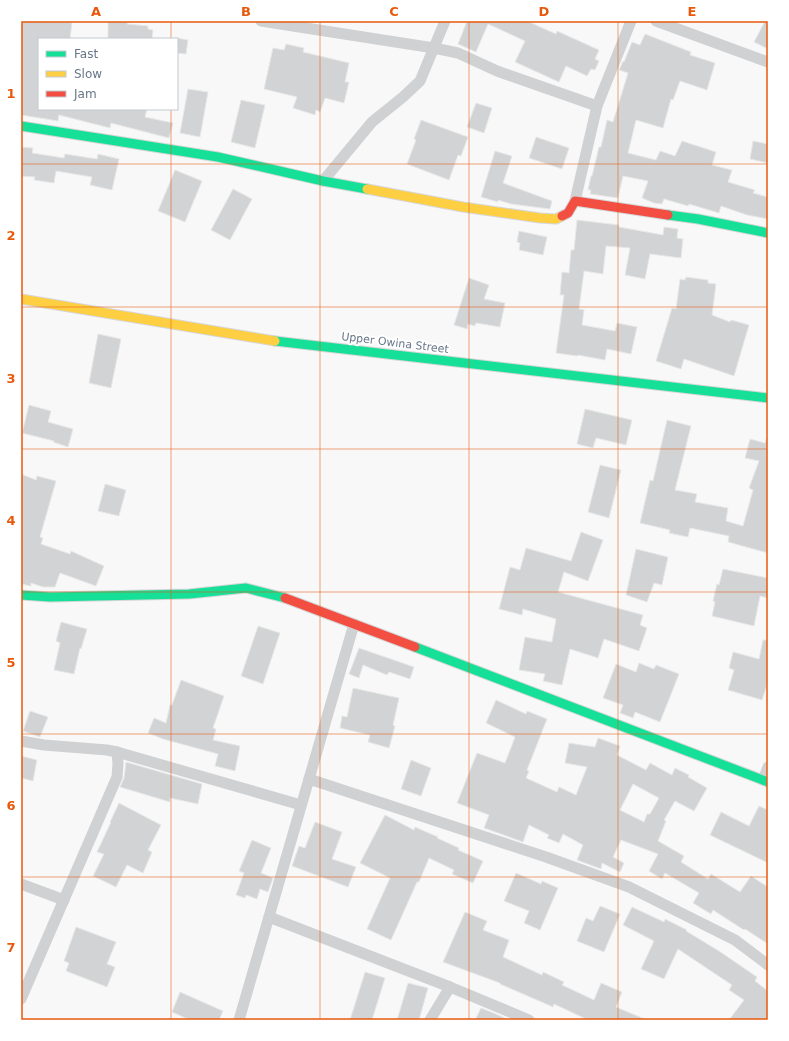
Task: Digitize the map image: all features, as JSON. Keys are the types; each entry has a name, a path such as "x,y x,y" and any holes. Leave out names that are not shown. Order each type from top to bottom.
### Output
{"street":[{"path":"261,21 458,53 497,71 597,106"},
{"path":"323,181 372,122 420,81 445,21"},
{"path":"21,126 218,158 323,181 463,207 556,219 568,213 575,201 597,106 631,21"},
{"path":"656,21 768,62"},
{"path":"575,201 698,219 768,233"},
{"name":"Upper Owina Street","path":"21,299 284,342 768,398"},
{"path":"21,595 50,597 190,594 246,588 295,601 766,781 768,767"},
{"path":"239,1020 354,624"},
{"path":"21,741 44,745 117,752 301,805"},
{"path":"21,1000 117,777 117,752"},
{"path":"309,779 546,857 629,887 734,940 768,965"},
{"path":"21,884 64,900"},
{"path":"269,916 450,987 529,1020"},
{"path":"430,1020 450,987"}],"building":[{"path":"21,21 72,22 70,38 38,38 38,110 147,110 145,117 173,123 169,138 111,123 110,128 59,115 58,121 21,115"},
{"path":"108,21 128,21 127,24 148,26 148,29 153,30 152,38 108,38"},
{"path":"467,21 527,21 556,34 557,31 599,50 595,59 599,61 595,70 591,69 587,76 566,66 559,82 515,62 525,41 488,24 476,52 458,44"},
{"path":"765,21 768,21 768,49 754,42"},
{"path":"645,34 691,52 690,55 715,63 707,90 680,81 673,100 671,99 663,128 636,120 628,153 656,160 660,151 675,156 682,141 716,152 712,165 732,170 728,182 755,190 753,193 768,197 768,219 747,215 721,206 719,213 689,204 688,206 664,199 662,204 654,203 642,198 648,181 623,176 618,198 590,194 591,190 588,190 591,176 599,147 601,147 607,120 613,122 628,73 619,70 632,42 640,45"},
{"path":"178,38 188,40 186,54 178,53"},
{"path":"286,44 304,48 303,52 349,63 345,82 349,82 344,103 325,98 320,112 316,110 315,115 293,108 297,97 264,89 273,48 284,50"},
{"path":"188,89 208,92 200,137 180,133"},
{"path":"241,100 265,105 255,148 231,142"},
{"path":"476,103 492,108 484,133 467,127"},
{"path":"421,120 468,137 461,156 458,155 449,180 407,164 416,140 414,139"},
{"path":"536,137 569,148 562,169 529,158"},
{"path":"753,141 768,144 768,163 750,159"},
{"path":"21,147 33,148 32,153 64,158 65,154 97,159 98,154 119,159 112,190 90,185 92,177 56,171 54,183 34,180 35,177 21,176"},
{"path":"495,151 512,156 503,183 552,201 550,209 511,204 498,200 498,202 481,197"},
{"path":"175,170 202,181 185,222 158,211"},
{"path":"233,189 252,199 230,240 211,230"},
{"path":"577,220 619,225 619,227 663,235 664,227 678,229 677,238 683,239 681,258 650,254 645,279 625,275 630,248 606,246 603,274 584,271 579,309 584,310 582,325 615,331 617,323 637,327 631,354 607,349 605,360 556,353 564,295 560,295 562,272 569,273 571,250 574,250"},
{"path":"519,231 547,237 543,255 519,250 520,243 517,242"},
{"path":"686,277 708,280 708,283 716,284 712,315 730,322 731,320 749,325 734,376 684,359 681,369 656,361 672,308 676,309 680,279 685,280"},
{"path":"469,278 489,285 484,299 505,303 500,327 476,323 475,326 468,324 467,329 454,325"},
{"path":"98,334 121,339 111,388 89,383"},
{"path":"29,405 51,411 48,422 73,429 68,447 53,442 54,441 22,433"},
{"path":"585,409 632,420 626,445 596,438 593,448 577,444"},
{"path":"667,420 691,426 675,490 697,494 695,502 728,508 726,521 743,526 753,490 749,488 759,461 745,458 750,439 765,443 766,439 768,439 768,553 728,542 729,536 690,528 688,537 669,533 670,530 640,523 650,480 653,481"},
{"path":"600,465 621,470 609,518 588,512"},
{"path":"21,474 36,480 37,476 56,481 40,537 43,538 41,544 70,554 71,551 104,566 96,586 60,573 55,587 43,587 31,583 31,586 21,584"},
{"path":"105,484 126,490 119,516 98,511"},
{"path":"581,532 603,540 588,581 564,572 558,592 643,615 640,625 647,628 639,651 604,639 598,658 570,649 562,685 543,681 545,674 519,670 525,637 552,642 556,619 523,609 522,615 499,609 510,567 520,570 526,548 571,561"},
{"path":"636,549 668,557 662,585 654,583 647,602 626,595"},
{"path":"723,569 768,578 768,598 760,596 754,626 712,616 715,602 713,601 717,584 719,585"},
{"path":"61,622 87,629 81,649 80,648 74,674 54,670 60,643 56,641"},
{"path":"258,626 280,633 263,684 241,676"},
{"path":"763,640 768,640 768,682 762,700 728,690 734,670 729,668 733,652 759,659"},
{"path":"359,648 414,667 410,679 389,672 387,675 363,665 359,678 349,674"},
{"path":"639,663 654,669 656,665 679,674 660,722 635,712 633,718 620,713 623,705 603,698 616,664 636,672"},
{"path":"181,680 224,696 213,728 216,729 213,740 240,746 235,771 215,766 218,754 163,739 148,733 154,718 166,723 170,705 172,705"},
{"path":"353,688 399,698 393,725 395,726 389,748 368,742 370,735 340,728 342,716 347,717"},
{"path":"496,700 526,714 527,711 547,719 527,770 529,771 526,778 557,792 559,787 576,795 587,767 565,763 569,743 595,747 598,738 620,746 617,755 646,770 650,763 672,775 675,768 689,775 688,777 707,788 694,811 675,801 664,820 666,821 658,841 684,856 681,862 708,879 711,874 740,892 751,876 768,887 768,944 713,910 711,914 693,903 699,893 665,873 662,879 649,871 658,854 621,840 613,857 624,863 620,872 602,863 601,869 577,860 583,845 563,834 559,843 547,838 549,835 529,825 523,842 484,828 489,815 457,803 477,753 505,763 515,737 486,723","holes":["633,784 659,798 650,814 647,814 644,822 620,810"]},
{"path":"30,711 48,717 40,737 23,731"},
{"path":"21,756 37,760 33,781 21,778"},
{"path":"411,760 431,768 421,796 401,789"},
{"path":"126,762 202,784 198,804 170,798 170,802 120,787 124,778"},
{"path":"119,803 161,825 148,850 152,852 143,873 127,865 116,887 93,876 104,854 97,852"},
{"path":"759,806 768,810 768,863 710,835 721,812 749,826"},
{"path":"385,815 414,830 415,827 438,837 437,838 459,848 458,850 483,861 473,883 452,874 454,870 429,858 391,940 367,929 390,878 360,863"},
{"path":"315,822 342,832 332,859 356,867 348,887 292,866 299,846 305,848"},
{"path":"252,840 271,848 261,873 273,878 268,892 260,889 257,899 246,895 245,898 236,895 244,873 239,871"},
{"path":"516,873 541,884 542,881 558,888 540,930 524,923 529,911 504,901"},
{"path":"600,906 620,914 604,952 577,941 586,918 593,921"},
{"path":"632,907 664,922 665,919 687,930 686,931 757,977 755,981 768,991 768,1020 729,1020 744,1000 729,990 732,985 678,949 664,979 641,969 654,941 623,925"},
{"path":"465,912 487,921 483,930 509,940 503,957 542,975 543,972 564,982 562,985 594,1000 601,983 622,992 616,1007 647,1020 588,1020 554,1004 553,1007 500,983 443,962"},
{"path":"76,927 116,942 107,964 115,967 107,987 66,971 69,963 64,961"},
{"path":"365,972 385,978 372,1020 350,1020"},
{"path":"408,983 428,988 419,1020 397,1020"},
{"path":"180,992 223,1011 219,1020 190,1020 172,1012"},
{"path":"481,1008 496,1014 509,1020 475,1020"}],"traffic: fast":[{"path":"21,126 218,157 323,181 367,189"},
{"path":"668,215 698,219 768,233"},
{"path":"275,341 768,398"},
{"path":"21,595 50,597 189,594 246,588 285,598"},
{"path":"415,647 768,782"}],"traffic: slow":[{"path":"367,189 463,207 540,218 556,219 562,216"},
{"path":"21,299 275,341"}],"traffic: jam":[{"path":"562,216 568,213 575,201 668,215"},
{"path":"285,598 415,647"}]}
